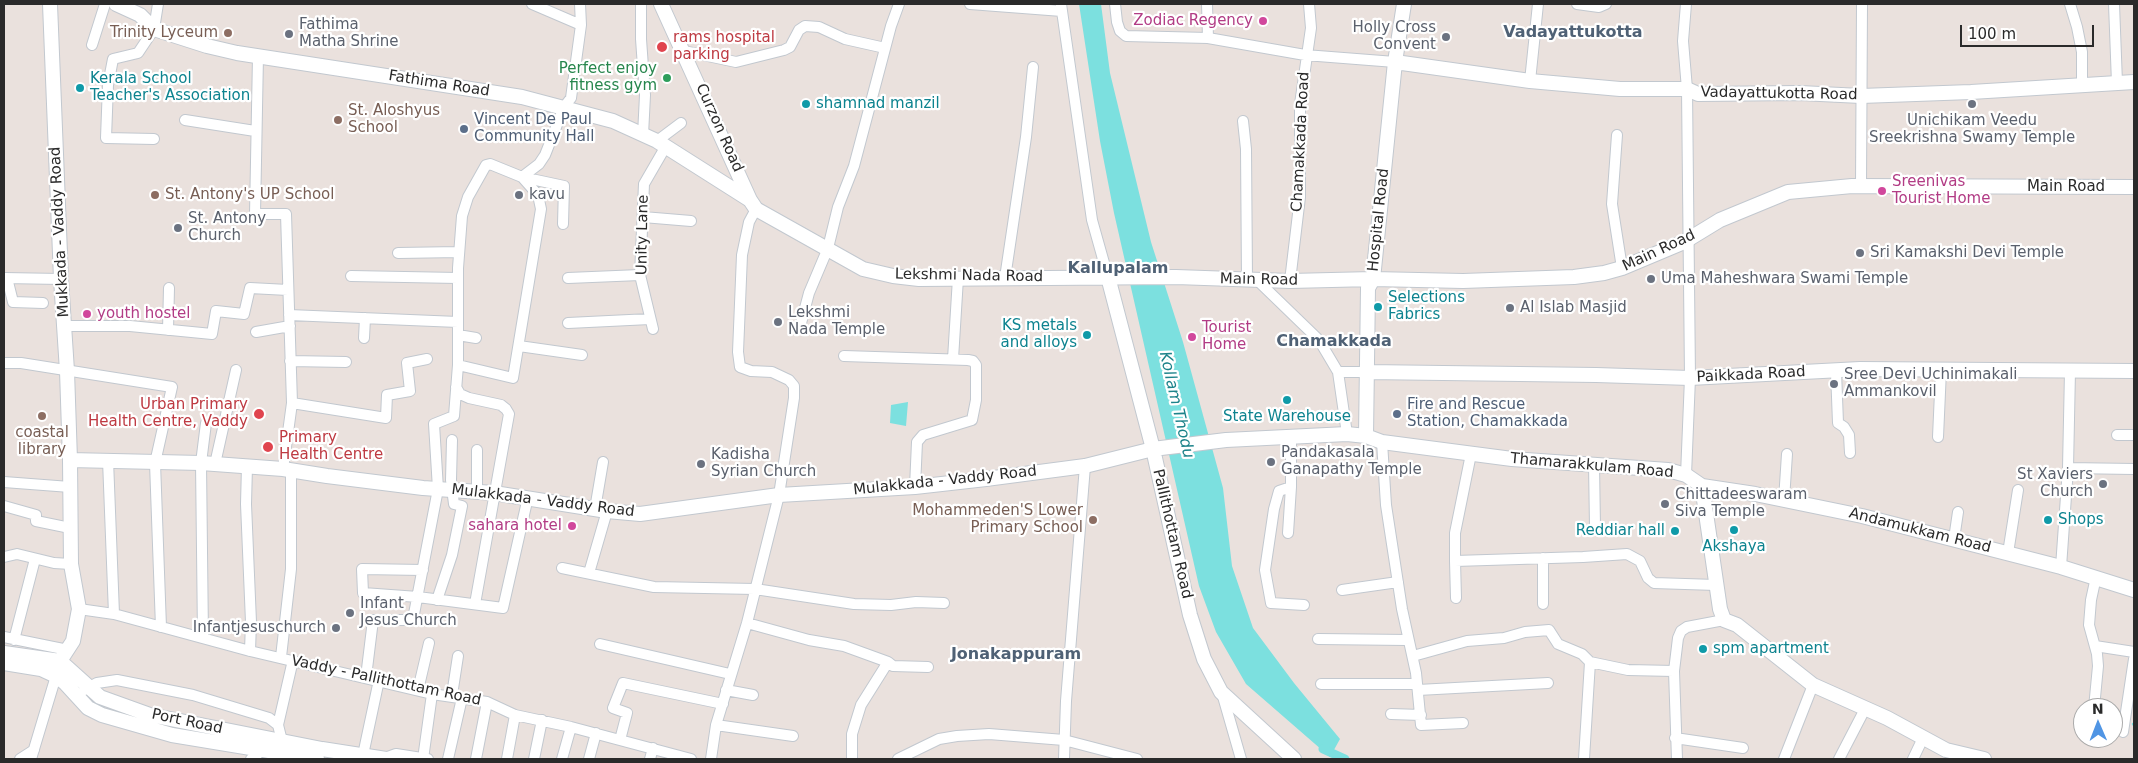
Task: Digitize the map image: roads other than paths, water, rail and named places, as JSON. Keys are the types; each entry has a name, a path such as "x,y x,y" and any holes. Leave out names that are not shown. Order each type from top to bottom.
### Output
{"street":[{"name":"Mukkada - Vaddy Road","path":"50,4 61,279 67,371 71,564 80,609"},
{"path":"92,45 105,4"},
{"name":"Fathima Road","path":"116,4 140,15 154,29 207,46 258,56 522,97 613,121 661,143 753,204"},
{"path":"154,139 106,138 108,85 113,59 138,53 154,29 158,4"},
{"path":"532,4 580,25"},
{"path":"522,177 539,164 545,155 564,107 571,98 580,25 580,4"},
{"path":"641,4 641,39 645,95 643,135"},
{"name":"Curzon Road","path":"661,4 753,204"},
{"path":"800,328 809,293 828,248 838,207 854,166 885,48 899,4"},
{"path":"970,4 1062,8 1092,220 1114,277"},
{"path":"1115,4 1118,27 1120,32 1126,36 1208,38 1305,56 1395,62"},
{"path":"1206,4 1208,38"},
{"name":"Chamakkada Road","path":"1290,281 1300,197 1300,104 1305,56 1311,28 1309,4"},
{"name":"Hospital Road","path":"1366,436 1368,288 1373,279 1395,62 1404,4"},
{"path":"1530,81 1538,4"},
{"path":"1577,4 1599,7 1606,4"},
{"path":"1686,4 1683,41 1687,89 1690,378 1686,475"},
{"path":"1861,186 1862,4"},
{"path":"2070,4 2082,52 2082,84"},
{"path":"2114,4 2117,83"},
{"path":"684,51 736,62 790,47 799,30 805,26 819,27 845,39 885,48"},
{"path":"258,56 255,214 286,214 292,403 287,469 291,569 281,658"},
{"name":"Vadayattukotta Road","path":"1395,62 1530,81 1620,89 1687,89 1698,94 1800,93 1861,96 1971,92 2134,82"},
{"path":"1005,278 1026,137 1032,67"},
{"path":"186,120 256,131"},
{"path":"1243,120 1253,280 1319,340 1338,372 1348,434"},
{"path":"661,143 682,123"},
{"path":"1618,135 1612,204 1622,268"},
{"name":"Unity Lane","path":"568,323 652,324 640,275 644,184 661,143"},
{"path":"437,600 452,555 462,506 454,504 445,489 434,424 454,416 458,365 459,252 462,216 468,197 486,165 490,164 522,177 564,186 564,224"},
{"path":"458,365 513,378 541,209 538,195 522,177"},
{"name":"Main Road","path":"1114,277 1290,281 1373,279 1462,281 1574,277 1604,273 1622,268 1689,239 1720,220 1788,192 1840,186 1975,188 2134,187"},
{"path":"711,759 716,725 747,623 779,495 794,398 794,386 788,380 772,372 751,371 740,366 738,352 743,247 753,204"},
{"name":"Lekshmi Nada Road","path":"753,204 863,269 893,276 919,279 1114,277"},
{"path":"643,218 691,222"},
{"path":"398,253 459,252"},
{"path":"568,278 640,275"},
{"path":"352,276 458,278"},
{"name":"Pallithottam Road","path":"1114,277 1158,449 1190,615 1204,659 1222,692 1294,759"},
{"path":"43,303 13,302 5,278 61,279"},
{"path":"953,359 958,278"},
{"path":"168,330 169,288"},
{"path":"64,326 130,326 212,334 216,311 244,314 250,288 288,290"},
{"path":"256,332 290,321 365,318 458,322"},
{"path":"364,338 365,318"},
{"path":"458,335 476,338"},
{"path":"519,346 582,355"},
{"path":"844,356 968,360 976,365 974,416 970,422 941,428 923,435 917,442 915,487"},
{"path":"292,403 386,418 386,395 410,391 407,363 427,359"},
{"path":"290,361 346,362"},
{"path":"4,363 20,363 172,387 155,463 161,627"},
{"name":"Paikkada Road","path":"1367,372 1690,378 1860,369 2134,371"},
{"path":"215,464 236,370"},
{"path":"1938,436 1941,370"},
{"path":"1836,371 1838,423 1844,427 1849,435 1850,453"},
{"path":"2061,567 2068,468 2070,371"},
{"path":"1338,372 1367,372"},
{"path":"456,387 460,394 469,398 501,405 509,414 475,604"},
{"path":"203,637 201,463 206,423"},
{"name":"Thamarakkulam Road","path":"1158,449 1226,440 1348,434 1366,436 1382,442 1472,454 1668,470 1686,475 1702,486"},
{"path":"2118,435 2134,435"},
{"path":"1288,533 1291,486 1291,437"},
{"path":"366,677 373,620 410,620 414,614 423,570 445,489 452,440"},
{"path":"1382,442 1386,505 1407,640 1413,656 1421,725 1463,722"},
{"name":"Mulakkada - Vaddy Road","path":"70,460 201,463 287,469 327,476 528,497 601,510 640,514 779,495 915,487 1085,466 1158,449"},
{"path":"477,450 477,491"},
{"path":"1456,598 1454,561 1456,533 1472,454"},
{"path":"1784,500 1787,454"},
{"path":"108,460 114,614"},
{"path":"589,573 601,510 603,462"},
{"path":"1594,464 1595,527"},
{"path":"247,466 246,504 251,622 250,651"},
{"path":"1064,759 1077,555 1085,466"},
{"path":"2068,468 2134,469"},
{"path":"4,482 70,487"},
{"path":"1291,486 1279,491 1274,509 1266,570 1271,603 1304,606"},
{"path":"1702,486 1720,609 1724,620"},
{"name":"Andamukkam Road","path":"1702,486 1862,516 2061,567 2134,590"},
{"path":"2008,553 2018,490"},
{"path":"423,570 362,569 363,593 418,597 503,608 528,497"},
{"path":"4,506 36,514 36,521 70,528"},
{"path":"1954,539 1958,512"},
{"path":"4,557 17,554 35,559 71,564"},
{"path":"1454,561 1627,554 1640,561 1648,578 1654,583 1716,584"},
{"path":"1543,558 1543,604"},
{"path":"35,559 9,639 64,655"},
{"path":"562,568 654,587 755,589 854,604 944,603"},
{"path":"2095,698 2098,666 2089,625 2091,600 2096,578"},
{"path":"1342,590 1398,582"},
{"path":"20,759 33,755 56,676 72,640 80,609"},
{"name":"Vaddy - Pallithottam Road","path":"80,609 114,614 250,651 432,694 487,702 515,715 596,733 691,759"},
{"path":"1677,759 1674,670 1678,638 1681,631 1687,627 1724,620 1736,625 1813,684 1946,750 1984,759"},
{"path":"747,623 809,640 844,646 888,662 893,666 928,667"},
{"path":"1413,656 1467,641 1504,638 1525,632 1549,630 1558,644 1582,654 1590,662 1628,670 1674,670"},
{"path":"1318,639 1407,640"},
{"path":"418,690 429,643"},
{"path":"600,644 730,674"},
{"path":"2095,646 2134,652"},
{"path":"4,653 64,655"},
{"name":"Port Road","path":"64,655 88,687 100,697 150,716 386,759"},
{"path":"448,759 457,697 458,656"},
{"path":"2123,732 2134,659"},
{"path":"282,741 278,725 293,660"},
{"path":"852,759 852,734 861,705 888,662"},
{"path":"1584,759 1590,662"},
{"name":"Port Road","path":"4,663 41,669 56,676 88,708 102,715 172,736 317,759"},
{"path":"75,696 88,687 108,680 126,682 193,696 268,718 278,725"},
{"path":"363,756 379,680"},
{"path":"620,740 627,713 613,708 623,683 723,704"},
{"path":"1321,684 1417,687 1548,683"},
{"path":"1784,759 1813,684"},
{"path":"726,690 753,696"},
{"path":"1222,692 1241,759"},
{"path":"423,759 432,694"},
{"path":"476,759 487,702"},
{"path":"1839,759 1865,709"},
{"path":"1391,714 1421,715"},
{"path":"507,759 515,715"},
{"path":"534,759 542,720"},
{"path":"716,725 793,736"},
{"path":"562,759 571,727"},
{"path":"589,759 596,733"},
{"path":"898,759 939,739 989,734 1064,740 1136,759"},
{"path":"1675,738 1743,748"},
{"path":"1913,759 1923,738"},
{"path":"650,759 653,748"},
{"path":"251,759 263,750"},
{"path":"382,759 396,754 429,759"}],"water":[{"path":"1079,4 1101,4 1110,73 1151,242 1183,342 1223,488 1232,566 1253,628 1294,683 1340,739 1330,757 1246,684 1216,632 1199,586 1114,213 1100,141"},
{"path":"908,402 906,426 890,423 891,405"}],"waterway":[{"name":"Kollam Thodu","path":"1323,749 1345,759"}],"place":[{"name":"Zodiac Regency","path":"1263,21"},
{"name":"Trinity Lyceum","path":"228,33"},
{"name":"Fathima Matha Shrine","path":"289,34"},
{"name":"Holly Cross Convent","path":"1446,37"},
{"name":"rams hospital parking","path":"662,47"},
{"name":"Perfect enjoy fitness gym","path":"667,78"},
{"name":"Kerala School Teacher's Association","path":"80,88"},
{"name":"shamnad manzil","path":"806,104"},
{"name":"Unichikam Veedu Sreekrishna Swamy Temple","path":"1972,104"},
{"name":"St. Aloshyus School","path":"338,120"},
{"name":"Vincent De Paul Community Hall","path":"464,129"},
{"name":"Sreenivas Tourist Home","path":"1882,191"},
{"name":"St. Antony's UP School","path":"155,195"},
{"name":"kavu","path":"519,195"},
{"name":"St. Antony Church","path":"178,228"},
{"name":"Sri Kamakshi Devi Temple","path":"1860,253"},
{"name":"Uma Maheshwara Swami Temple","path":"1651,279"},
{"name":"Selections Fabrics","path":"1378,307"},
{"name":"Al Islab Masjid","path":"1510,308"},
{"name":"youth hostel","path":"87,314"},
{"name":"Lekshmi Nada Temple","path":"778,322"},
{"name":"KS metals and alloys","path":"1087,335"},
{"name":"Tourist Home","path":"1192,337"},
{"name":"Sree Devi Uchinimakali Ammankovil","path":"1834,384"},
{"name":"State Warehouse","path":"1287,400"},
{"name":"Urban Primary Health Centre, Vaddy","path":"259,414"},
{"name":"Fire and Rescue Station, Chamakkada","path":"1397,414"},
{"name":"coastal library","path":"42,416"},
{"name":"Primary Health Centre","path":"268,447"},
{"name":"Pandakasala Ganapathy Temple","path":"1271,462"},
{"name":"Kadisha Syrian Church","path":"701,464"},
{"name":"St Xaviers Church","path":"2103,484"},
{"name":"Chittadeeswaram Siva Temple","path":"1665,504"},
{"name":"Mohammeden'S Lower Primary School","path":"1093,520"},
{"name":"Shops","path":"2048,520"},
{"name":"sahara hotel","path":"572,526"},
{"name":"Akshaya","path":"1734,530"},
{"name":"Reddiar hall","path":"1675,531"},
{"name":"Infant Jesus Church","path":"350,613"},
{"name":"Infantjesuschurch","path":"336,628"},
{"name":"spm apartment","path":"1703,649"}],"district":[{"name":"Vadayattukotta","path":"1573,33"},
{"name":"Kallupalam","path":"1118,269"},
{"name":"Chamakkada","path":"1334,342"},
{"name":"Jonakappuram","path":"1016,655"}]}
